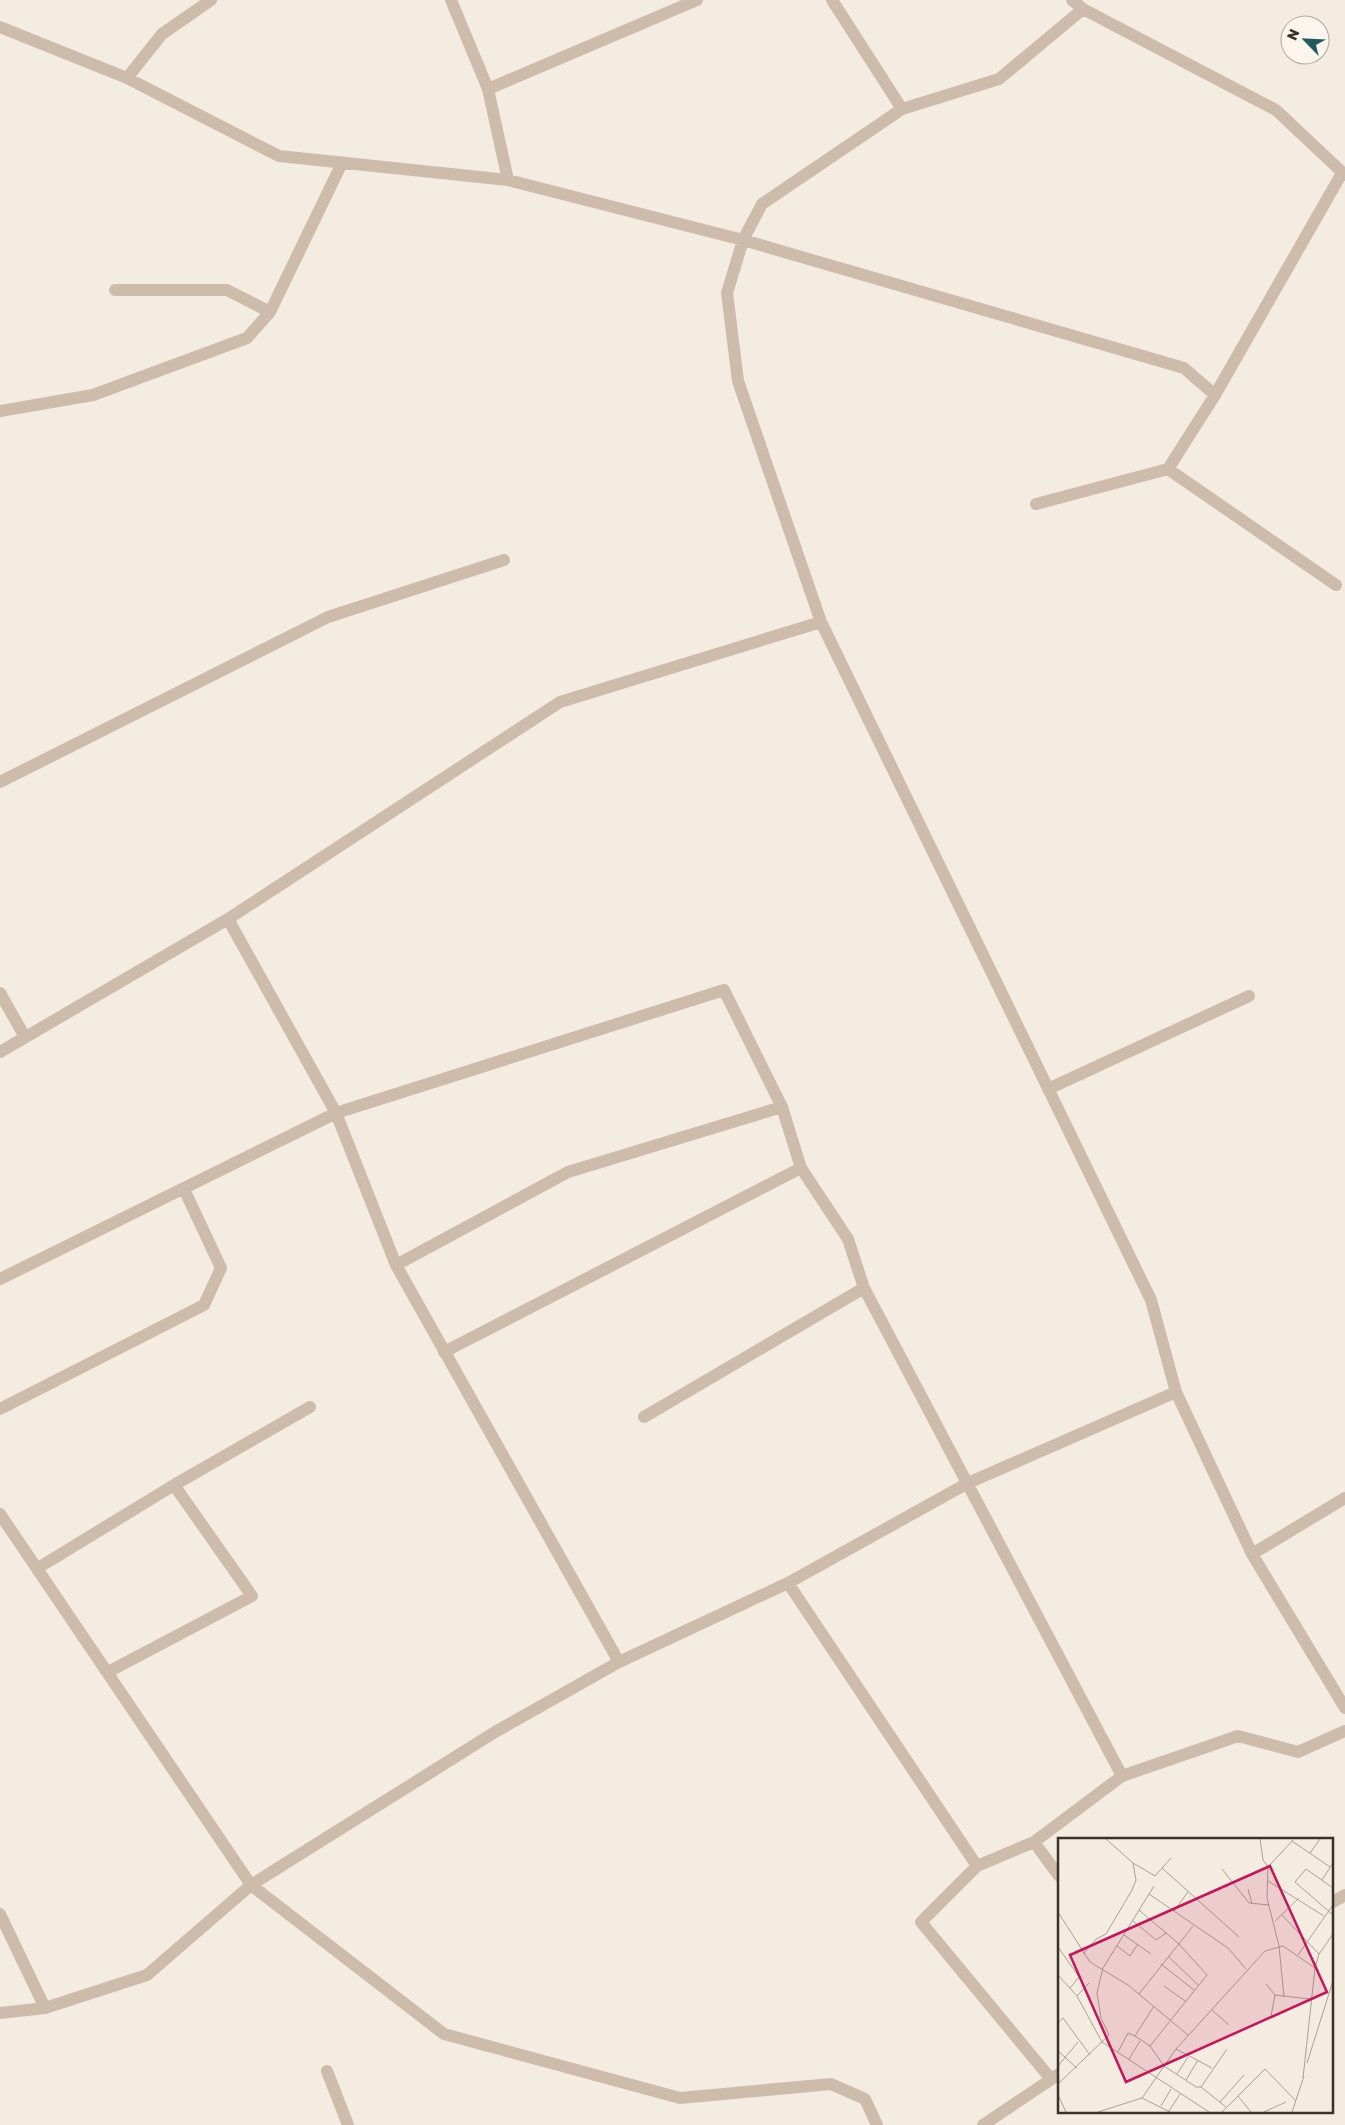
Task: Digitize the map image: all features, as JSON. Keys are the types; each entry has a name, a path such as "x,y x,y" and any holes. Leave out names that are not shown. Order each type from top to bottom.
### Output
{"street":[{"path":"127,78 162,34 211,0"},
{"path":"451,0 488,89 508,180"},
{"path":"488,89 697,0"},
{"path":"832,0 902,109"},
{"path":"1036,504 1168,469 1215,395 1344,174 1276,110 1083,9 1072,0"},
{"path":"1083,9 999,79 902,109 762,204 742,240 727,293 738,381 821,622 1151,1300 1176,1392 1252,1554 1345,1708"},
{"path":"0,27 127,78 279,156 508,180 742,240 1184,368 1215,395"},
{"path":"0,411 93,395 247,338 270,312 342,163"},
{"path":"114,290 227,290 270,312"},
{"path":"1168,469 1336,585"},
{"path":"0,782 328,617 504,560"},
{"path":"0,1052 228,918 560,702 821,622"},
{"path":"228,918 336,1113 396,1265 619,1662"},
{"path":"0,1279 336,1113 724,990 782,1107 801,1168 848,1239 864,1288 1122,1776"},
{"path":"0,994 25,1037"},
{"path":"1048,1089 1249,996"},
{"path":"396,1265 568,1172 782,1107"},
{"path":"444,1352 801,1168"},
{"path":"0,1409 204,1305 221,1268 184,1189"},
{"path":"644,1417 864,1288"},
{"path":"0,2013 45,2008 147,1975 251,1885 495,1732 619,1662 788,1583 968,1483 1176,1392"},
{"path":"38,1568 174,1485 310,1407"},
{"path":"108,1672 252,1596 174,1485"},
{"path":"1252,1554 1345,1498"},
{"path":"0,1514 251,1885 444,2034 680,2098 831,2084 865,2099 877,2125"},
{"path":"788,1583 977,1866"},
{"path":"983,2125 1055,2077 921,1922 977,1866 1034,1842 1122,1776 1238,1736 1298,1752 1345,1731"},
{"path":"1034,1842 1058,1875"},
{"path":"1332,1902 1345,1894"},
{"path":"0,1914 45,2008"},
{"path":"327,2071 348,2125"}]}
